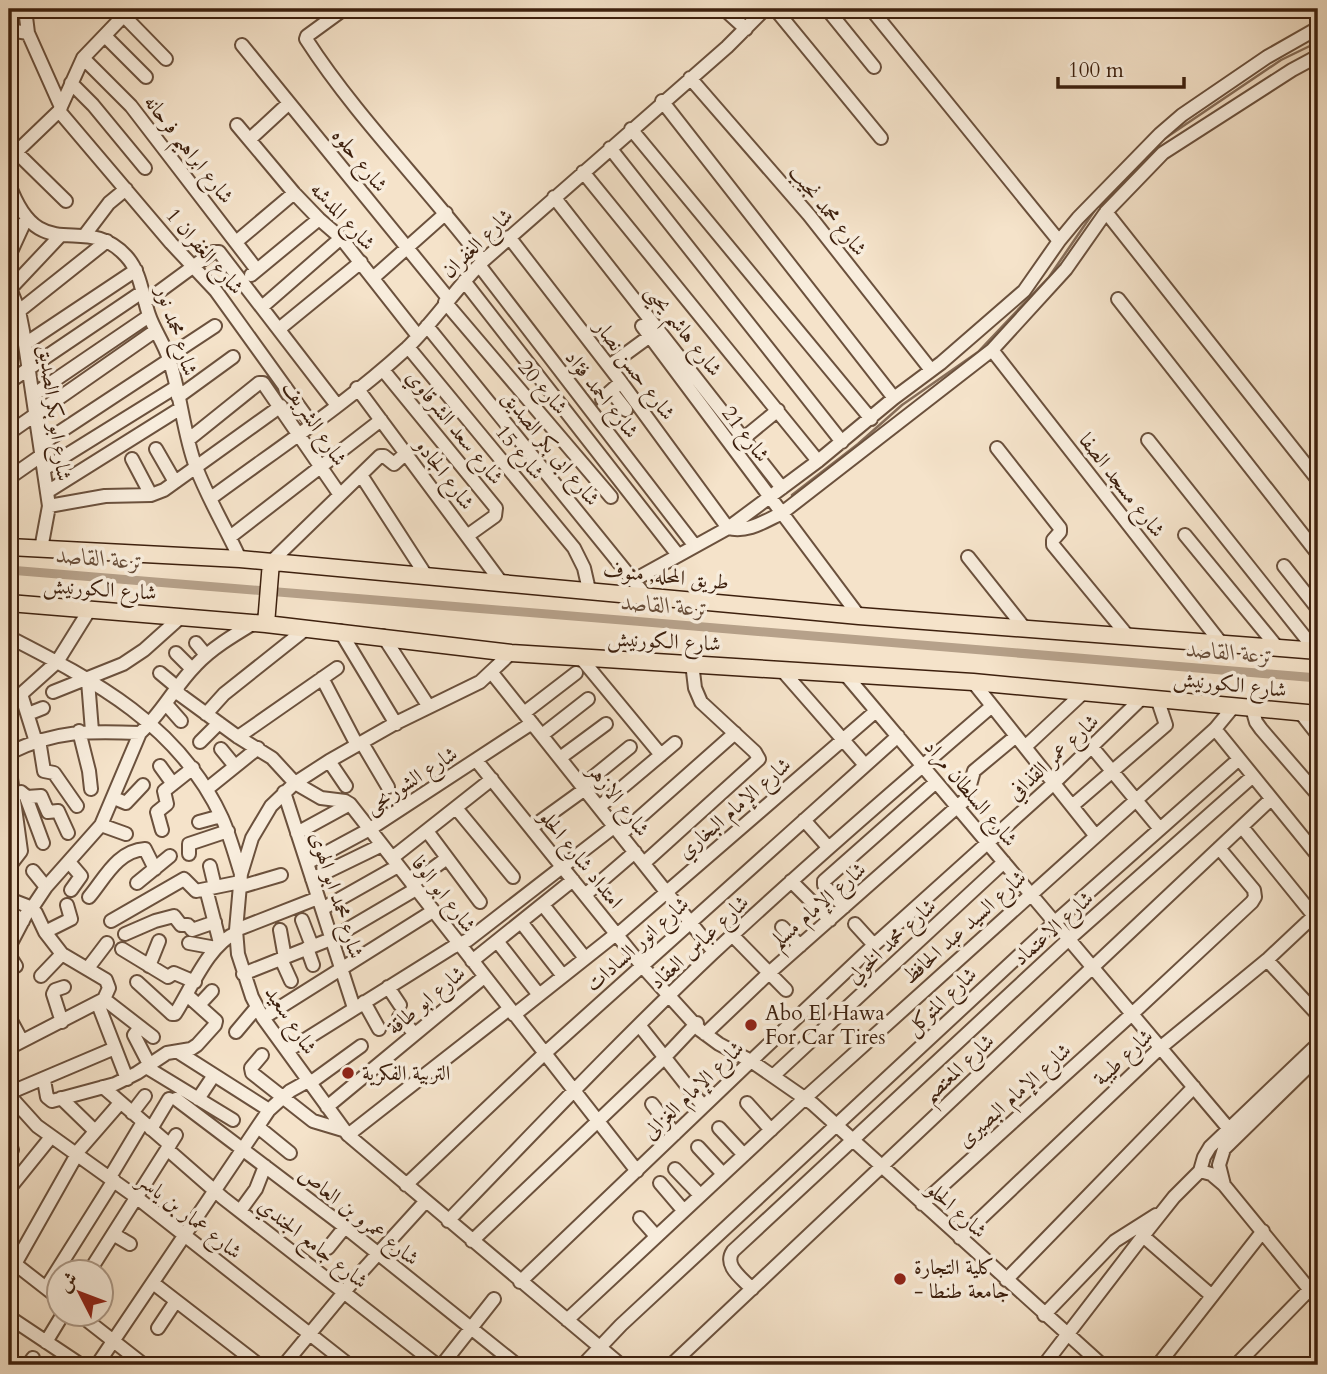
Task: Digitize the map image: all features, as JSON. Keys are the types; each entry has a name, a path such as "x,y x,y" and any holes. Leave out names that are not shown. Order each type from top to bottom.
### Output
{"main road":[{"name":"طريق المحله, منوف","path":"9,547 240,559 271,566 501,582 859,616 1317,651"},
{"path":"262,619 271,566"},
{"name":"شارع الكورنيش","path":"9,603 262,619 307,628 511,653 578,665 692,663 973,682 1318,714"}],"street":[{"name":"شارع الغفران 1","path":"25,9 28,33 60,109 126,190 226,303 311,423"},
{"name":"شارع احمد فؤاد","path":"344,9 306,39 340,86 446,213 695,546"},
{"path":"724,9 746,29"},
{"name":"شارع الغفران","path":"211,498 383,370 423,331 481,263 746,29 765,9"},
{"path":"775,9 881,138"},
{"path":"827,9 874,67"},
{"path":"871,9 1059,241"},
{"path":"66,201 12,155 60,109 83,58 127,13 166,59"},
{"path":"634,580 729,528 871,419 1024,292 1059,241 1139,153 1175,121 1268,57 1318,28"},
{"path":"9,30 28,33"},
{"path":"105,36 146,77"},
{"name":"شارع حلوه","path":"242,45 447,300"},
{"path":"729,528 751,528 782,513 992,350 1066,269 1106,212 1169,148 1318,56"},
{"name":"شارع ابراهيم فرحانه","path":"83,58 131,106 257,270"},
{"name":"شارع محمد نجيب","path":"690,78 809,215 931,370"},
{"path":"71,83 93,105 145,168"},
{"path":"662,101 894,398"},
{"path":"250,139 289,103"},
{"name":"شارع المدشه","path":"237,125 294,193 341,237 373,278 423,331"},
{"path":"631,129 871,419"},
{"path":"610,148 842,442"},
{"path":"583,172 818,461"},
{"name":"شارع محمد نور","path":"9,184 13,209 26,219 48,233 84,236 107,242 124,253 136,270 149,316 169,359 196,467 240,559"},
{"path":"84,236 102,211 126,190"},
{"path":"236,242 294,193"},
{"name":"شارع هاشم يحيى","path":"554,197 782,488"},
{"path":"1106,212 1318,480"},
{"path":"373,278 446,213"},
{"path":"9,256 26,219"},
{"path":"243,282 319,219"},
{"path":"10,290 60,236"},
{"path":"262,307 341,237"},
{"name":"شارع حسن نصار","path":"509,237 729,528"},
{"path":"19,311 107,242"},
{"path":"9,383 215,251 221,253 336,404"},
{"path":"279,329 361,262"},
{"path":"25,344 136,270"},
{"path":"464,281 678,555"},
{"name":"شارع ابو بكر الصديق","path":"10,290 19,311 23,331 49,506 41,549"},
{"path":"1118,299 1318,554"},
{"name":"شارع 20","path":"447,300 611,497"},
{"path":"33,395 149,316"},
{"path":"9,478 41,450 215,326"},
{"path":"9,341 23,331"},
{"path":"9,433 155,331"},
{"name":"شارع ابى بكر الصديق","path":"423,331 645,595"},
{"name":"شارع 21","path":"609,366 646,331 859,616"},
{"name":"شارع 15","path":"408,347 574,548 584,568 589,590"},
{"name":"شارع مسجد الصفا","path":"992,350 1221,643"},
{"path":"47,492 233,357"},
{"name":"شارع سعد الشرقاوي","path":"383,370 496,508 495,516 467,536"},
{"path":"621,382 606,395 626,410"},
{"name":"شارع الشريف","path":"188,440 260,383 265,383 340,495"},
{"name":"شارع الجادو","path":"357,388 501,582"},
{"path":"44,469 178,397"},
{"path":"49,506 105,496 151,495 175,482 281,407"},
{"path":"744,438 778,410"},
{"path":"230,537 381,420"},
{"path":"1148,440 1317,651"},
{"path":"997,448 1060,527 1060,533 1053,540 1053,545 1128,635"},
{"path":"156,450 175,482"},
{"path":"271,566 382,455 394,464 406,453"},
{"path":"132,459 151,495"},
{"path":"360,475 427,577"},
{"path":"1185,535 1277,647"},
{"path":"968,557 1026,630"},
{"path":"1284,566 1318,608"},
{"path":"77,806 54,773 45,771 28,714 13,699 57,662 90,609"},
{"path":"53,692 87,680 134,657 182,616"},
{"path":"9,947 23,920 46,887 101,825 140,733 197,669 206,655 262,619"},
{"path":"206,714 224,694 250,682 307,628"},
{"path":"340,631 396,724"},
{"path":"383,636 429,707"},
{"path":"9,637 87,680 151,723 193,768 207,789 228,831 240,881"},
{"path":"196,643 206,655"},
{"path":"176,653 197,669"},
{"name":"شارع سعيد","path":"511,653 480,682 359,744 346,756 330,761 284,792 261,821 252,838 240,881 236,932 243,974 260,1013 346,1133 447,1221 621,1365"},
{"path":"644,863 757,762 757,754 701,702 695,688 692,663"},
{"path":"578,665 661,755"},
{"name":"شارع الشوربجى","path":"307,863 370,830 476,760 528,718 578,665"},
{"path":"238,737 337,668"},
{"path":"780,669 865,765"},
{"path":"160,673 206,714 278,764 295,783 321,798 350,804"},
{"name":"شارع الازهر","path":"492,673 715,952"},
{"name":"شارع السلطان مراد","path":"845,674 1229,1129"},
{"path":"322,678 359,744 388,788"},
{"path":"87,680 85,731 92,789"},
{"path":"973,682 1095,835"},
{"path":"1025,747 1084,692"},
{"path":"1072,806 1166,725 1150,698"},
{"name":"شارع عمر القذافي","path":"988,843 1092,747 1150,698"},
{"path":"542,735 588,699"},
{"path":"166,704 181,721"},
{"name":"شارع عباس العقاد","path":"447,1221 668,996 791,881 992,706"},
{"name":"شارع السيد عبد الحافظ","path":"566,1320 1030,893 1215,729 1234,706"},
{"path":"28,714 43,708"},
{"path":"1252,708 1256,722 1318,795"},
{"name":"شارع الإمام البخاري","path":"346,1133 539,995 616,934 876,711"},
{"path":"1300,712 1318,735"},
{"path":"200,742 219,723"},
{"path":"560,758 606,724"},
{"path":"1215,729 1318,856"},
{"path":"9,753 38,741 85,731 140,733"},
{"path":"287,1051 468,940 562,866 618,830 735,733"},
{"name":"شارع انور السادات","path":"406,1185 544,1054 898,736"},
{"path":"957,807 968,797 975,769 1016,736"},
{"path":"599,807 675,743"},
{"path":"531,828 630,747"},
{"path":"1092,747 1160,829"},
{"path":"207,789 258,748"},
{"path":"221,750 234,766"},
{"name":"شارع المتوكل","path":"583,1365 836,1124 1055,922 1239,759"},
{"name":"امتداد شارع الحلو","path":"476,760 668,996 701,1028 734,1053 751,1061 805,1098 881,1167"},
{"path":"330,761 346,786"},
{"path":"9,764 21,851 11,864"},
{"path":"160,766 173,784"},
{"path":"162,830 157,811 167,804 163,792 193,768"},
{"name":"شارع الاعتماد","path":"752,1289 731,1266 731,1252 1069,939 1253,776"},
{"path":"137,982 175,1014 218,945 236,932 320,904 395,862 427,831 492,779"},
{"path":"844,907 824,885 824,881 936,782"},
{"path":"114,797 126,803 143,785"},
{"path":"12,795 22,792 26,797 43,842"},
{"name":"شارع محمد ابو الهوى","path":"284,792 341,970 359,1005 379,1029"},
{"path":"26,797 41,796 49,813 58,811 68,833"},
{"name":"شارع المعتصم","path":"671,1365 1271,799"},
{"path":"297,833 350,804"},
{"name":"شارع ابو الوفا","path":"350,804 637,1171"},
{"name":"شارع الإمام مسلم","path":"472,1241 664,1058 769,973 957,807"},
{"path":"456,808 513,877"},
{"path":"199,822 222,816"},
{"path":"804,820 828,848"},
{"path":"101,825 126,834"},
{"path":"1242,827 1317,916"},
{"path":"188,844 228,831"},
{"path":"427,831 480,902"},
{"name":"شارع الإمام الغزالى","path":"520,1282 874,945 988,843"},
{"path":"312,879 382,845"},
{"name":"شارع الإمام البصيرى","path":"922,1204 1250,905 1255,897 1252,888 1219,848"},
{"path":"89,897 115,863 132,852 145,849 163,862 179,882"},
{"path":"585,895 635,852"},
{"path":"243,974 331,939 414,886 447,858"},
{"path":"69,862 81,876 71,890"},
{"path":"137,883 163,862"},
{"name":"شارع محمد الخولي","path":"773,1076 1004,862"},
{"path":"210,866 210,888 218,945"},
{"path":"33,871 46,887"},
{"path":"111,921 129,905 185,879 196,891 281,875"},
{"path":"472,961 573,880"},
{"path":"791,881 830,920"},
{"path":"9,899 31,908 62,954 108,983 108,992 101,1001 9,1048"},
{"path":"45,932 71,919 67,905"},
{"path":"543,905 585,958"},
{"path":"9,911 23,920"},
{"path":"236,1032 260,1013 341,970 433,911"},
{"path":"125,934 174,916 181,925 188,925 193,930 215,922"},
{"name":"شارع طيبة","path":"960,1238 1160,1048 1317,916"},
{"path":"302,920 313,965"},
{"path":"521,922 563,976"},
{"path":"855,925 874,945"},
{"path":"782,927 800,946"},
{"path":"279,930 283,958 291,981"},
{"path":"733,936 786,990"},
{"path":"149,966 159,941"},
{"path":"497,941 539,995"},
{"path":"88,968 107,943"},
{"path":"189,943 218,945"},
{"path":"122,949 169,978 174,973 195,982"},
{"path":"41,976 62,954"},
{"path":"1267,960 1318,1015"},
{"name":"شارع ابو طاقة","path":"327,1107 484,976"},
{"path":"62,1022 52,994 64,987"},
{"path":"388,987 415,1034"},
{"path":"199,1005 212,991"},
{"path":"90,1100 167,1053 197,1045 216,1023 187,995"},
{"path":"101,1001 153,1037"},
{"path":"101,1001 127,1079"},
{"path":"9,1017 22,1041"},
{"path":"639,1025 703,1106"},
{"path":"140,1027 134,1035 148,1065 233,1120"},
{"path":"1044,1365 1162,1212 1186,1183 1200,1171 1207,1152 1318,1044"},
{"path":"9,1094 117,1052 140,1046"},
{"path":"97,1365 269,1110 282,1097 361,1046"},
{"path":"178,1052 269,1110"},
{"path":"262,1055 251,1070 313,1121 346,1133"},
{"path":"1224,1185 1219,1171 1221,1155 1229,1143 1318,1057"},
{"path":"198,1099 214,1075"},
{"path":"44,1080 48,1099 52,1101 106,1090"},
{"path":"1006,1280 1194,1087"},
{"name":"شارع جامع الجندي","path":"106,1090 171,1143 216,1191 439,1365"},
{"name":"شارع عمار بن ياسر","path":"9,1094 37,1126 136,1197 349,1365"},
{"path":"132,1113 145,1096"},
{"path":"61,1098 95,1131"},
{"name":"شارع عمرو بن العاص","path":"147,1125 172,1099 345,1227 513,1364"},
{"path":"46,1288 12,1261 77,1154 120,1103"},
{"path":"747,1103 771,1129"},
{"path":"652,1104 675,1134"},
{"path":"64,1258 147,1125"},
{"path":"258,1127 290,1153"},
{"path":"719,1128 744,1154"},
{"path":"9,1189 51,1137"},
{"path":"98,1258 171,1143"},
{"path":"698,1147 723,1174"},
{"path":"1207,1152 1221,1155"},
{"path":"240,1210 256,1189 265,1166"},
{"name":"شارع الحلو","path":"881,1167 1102,1365"},
{"path":"675,1169 700,1195"},
{"path":"1200,1171 1211,1174 1224,1185 1318,1300"},
{"path":"660,1183 683,1210"},
{"path":"284,1365 377,1253 425,1202"},
{"path":"1044,1314 1115,1241 1162,1212"},
{"path":"640,1218 656,1236"},
{"path":"328,1248 345,1227"},
{"path":"1158,1365 1263,1231"},
{"path":"113,1234 130,1244"},
{"path":"1143,1236 1212,1296"},
{"path":"153,1283 259,1365"},
{"path":"1236,1365 1310,1289"},
{"path":"439,1365 494,1299"},
{"path":"158,1328 176,1301"},
{"path":"9,1317 81,1365"},
{"path":"46,1342 54,1328"},
{"path":"97,1328 144,1365"},
{"path":"9,1358 18,1365"}],"waterway":[{"path":"1161,141 1281,60 1318,42"},
{"path":"792,495 858,444 902,405 978,352 1049,277 1095,210 1111,193"},
{"name":"ترعة القاصد","path":"9,570 1318,678"}],"place":[{"name":"Abo El Hawa For Car Tires","path":"751,1025"},
{"name":"التربية الفكرية","path":"348,1073"},
{"name":"كلية التجارة - جامعة طنطا","path":"900,1279"}]}
